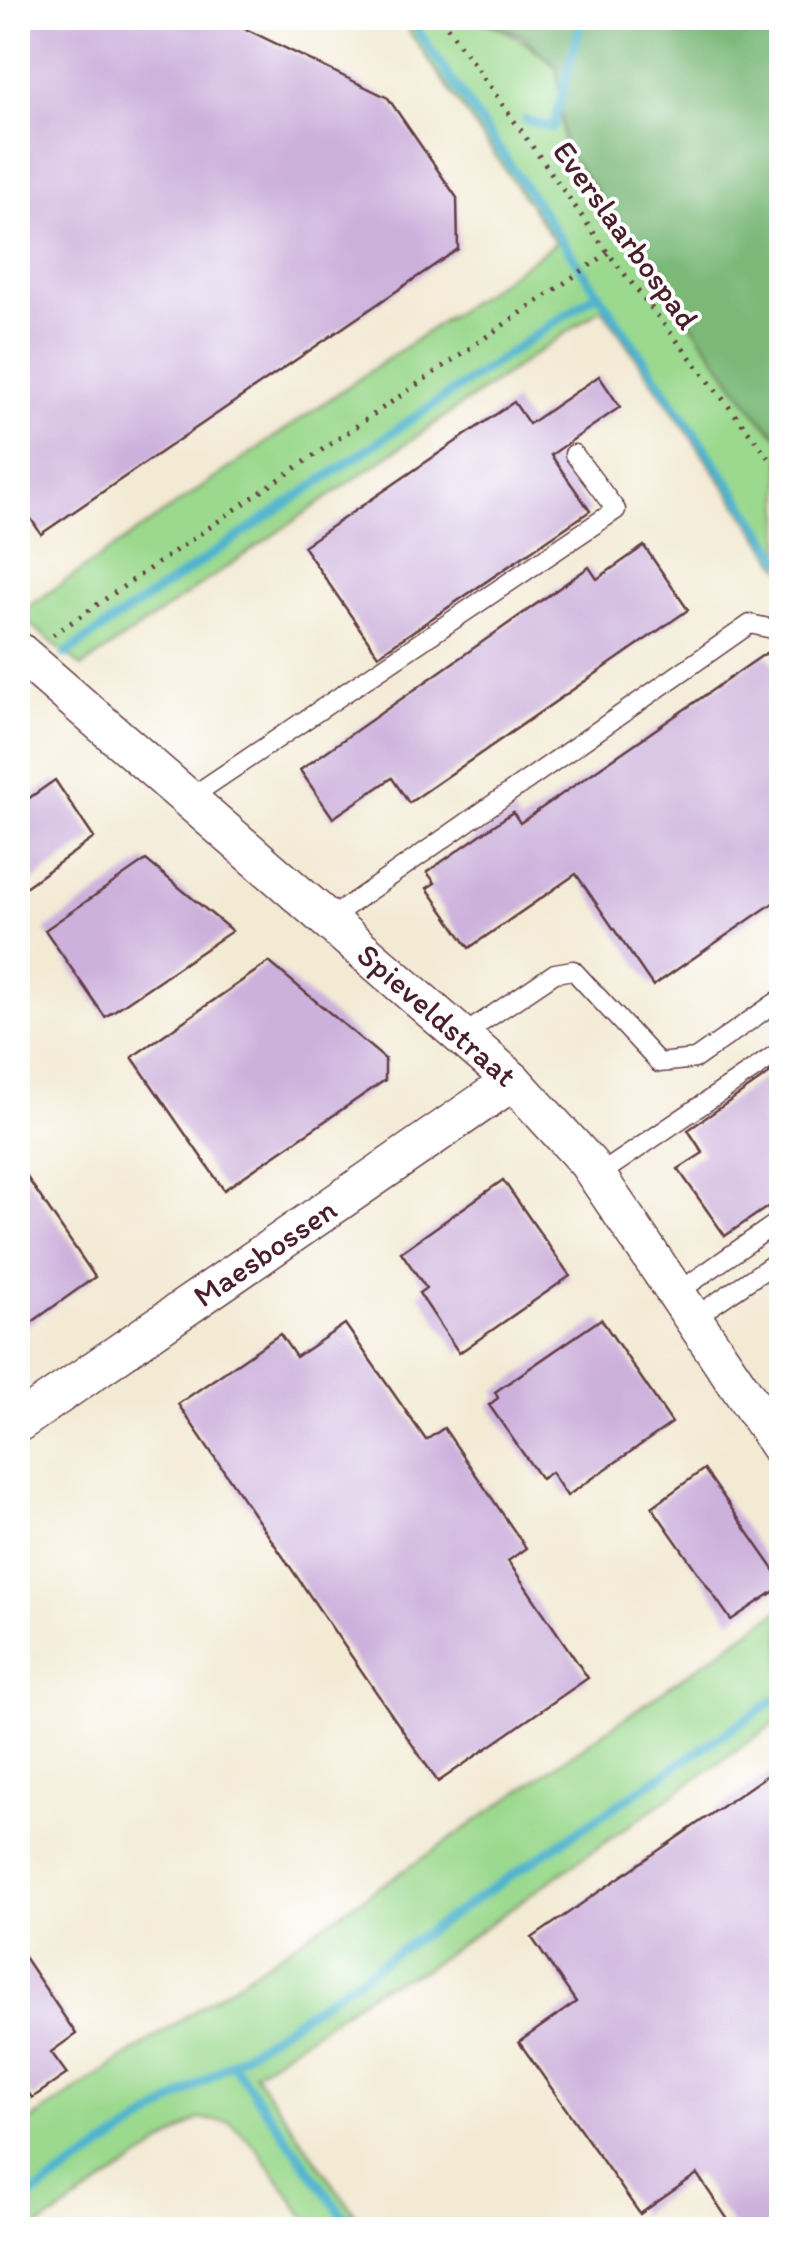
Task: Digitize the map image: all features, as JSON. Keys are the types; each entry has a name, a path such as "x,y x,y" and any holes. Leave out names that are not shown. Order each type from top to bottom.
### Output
{"street":[{"name":"Spieveldstraat","path":"20,653 513,1081 596,1177 683,1307 777,1434"},
{"name":"Maesbossen","path":"18,1423 513,1081"}],"lane":[{"path":"188,798 616,510 574,454"},
{"path":"329,920 750,624 782,631"},
{"path":"463,1035 556,973 573,970 659,1063 695,1059 782,998"},
{"path":"596,1177 782,1050"},
{"path":"683,1307 782,1219"},
{"path":"683,1307 782,1258"}],"path":[{"name":"Everslaarbospad","path":"442,18 608,253 782,474"},
{"path":"20,653 608,253"}],"green space":[{"path":"386,18 478,21 515,36 557,68 564,147 760,419 781,439 781,568 602,308 82,667 18,614 556,243 406,27"},
{"path":"480,18 781,18 781,439 760,419 564,147 557,67 521,35"},
{"path":"781,1609 781,1719 422,1971 379,1987 254,2073 365,2229 313,2229 255,2146 230,2122 199,2119 36,2229 18,2229 18,2129 439,1847"}],"building":[{"path":"18,18 223,18 388,98 457,198 458,249 41,534 18,499"},
{"path":"599,376 620,407 551,455 590,511 378,655 303,546 514,402 529,424"},
{"path":"644,546 688,610 409,803 392,778 333,818 300,770 589,567 597,579"},
{"path":"766,653 782,675 782,897 653,986 576,874 469,948 427,888 435,883 427,872 513,812 520,823"},
{"path":"55,780 94,838 18,892 18,806"},
{"path":"146,860 232,931 105,1017 45,930"},
{"path":"269,962 385,1059 385,1080 224,1190 132,1057"},
{"path":"782,1065 782,1197 725,1236 678,1169 703,1153 688,1130"},
{"path":"18,1164 95,1277 18,1332"},
{"path":"503,1180 570,1276 459,1353 419,1293 426,1288 401,1252"},
{"path":"601,1319 672,1423 567,1496 551,1472 541,1479 489,1405 498,1398 495,1392"},
{"path":"345,1324 426,1440 444,1428 526,1548 508,1561 588,1678 438,1782 178,1404 280,1334 296,1357"},
{"path":"704,1469 782,1581 782,1586 731,1620 652,1507"},
{"path":"782,1765 782,2230 735,2230 697,2174 640,2214 519,2042 576,2002 532,1938"},
{"path":"18,1948 76,2034 51,2052 67,2074 32,2098 18,2077"}],"waterway":[{"path":"409,18 598,293"},
{"path":"526,120 553,128 582,18"},
{"path":"65,654 598,293 782,560"},
{"path":"18,2205 782,1695"},
{"path":"232,2063 353,2230"}]}
